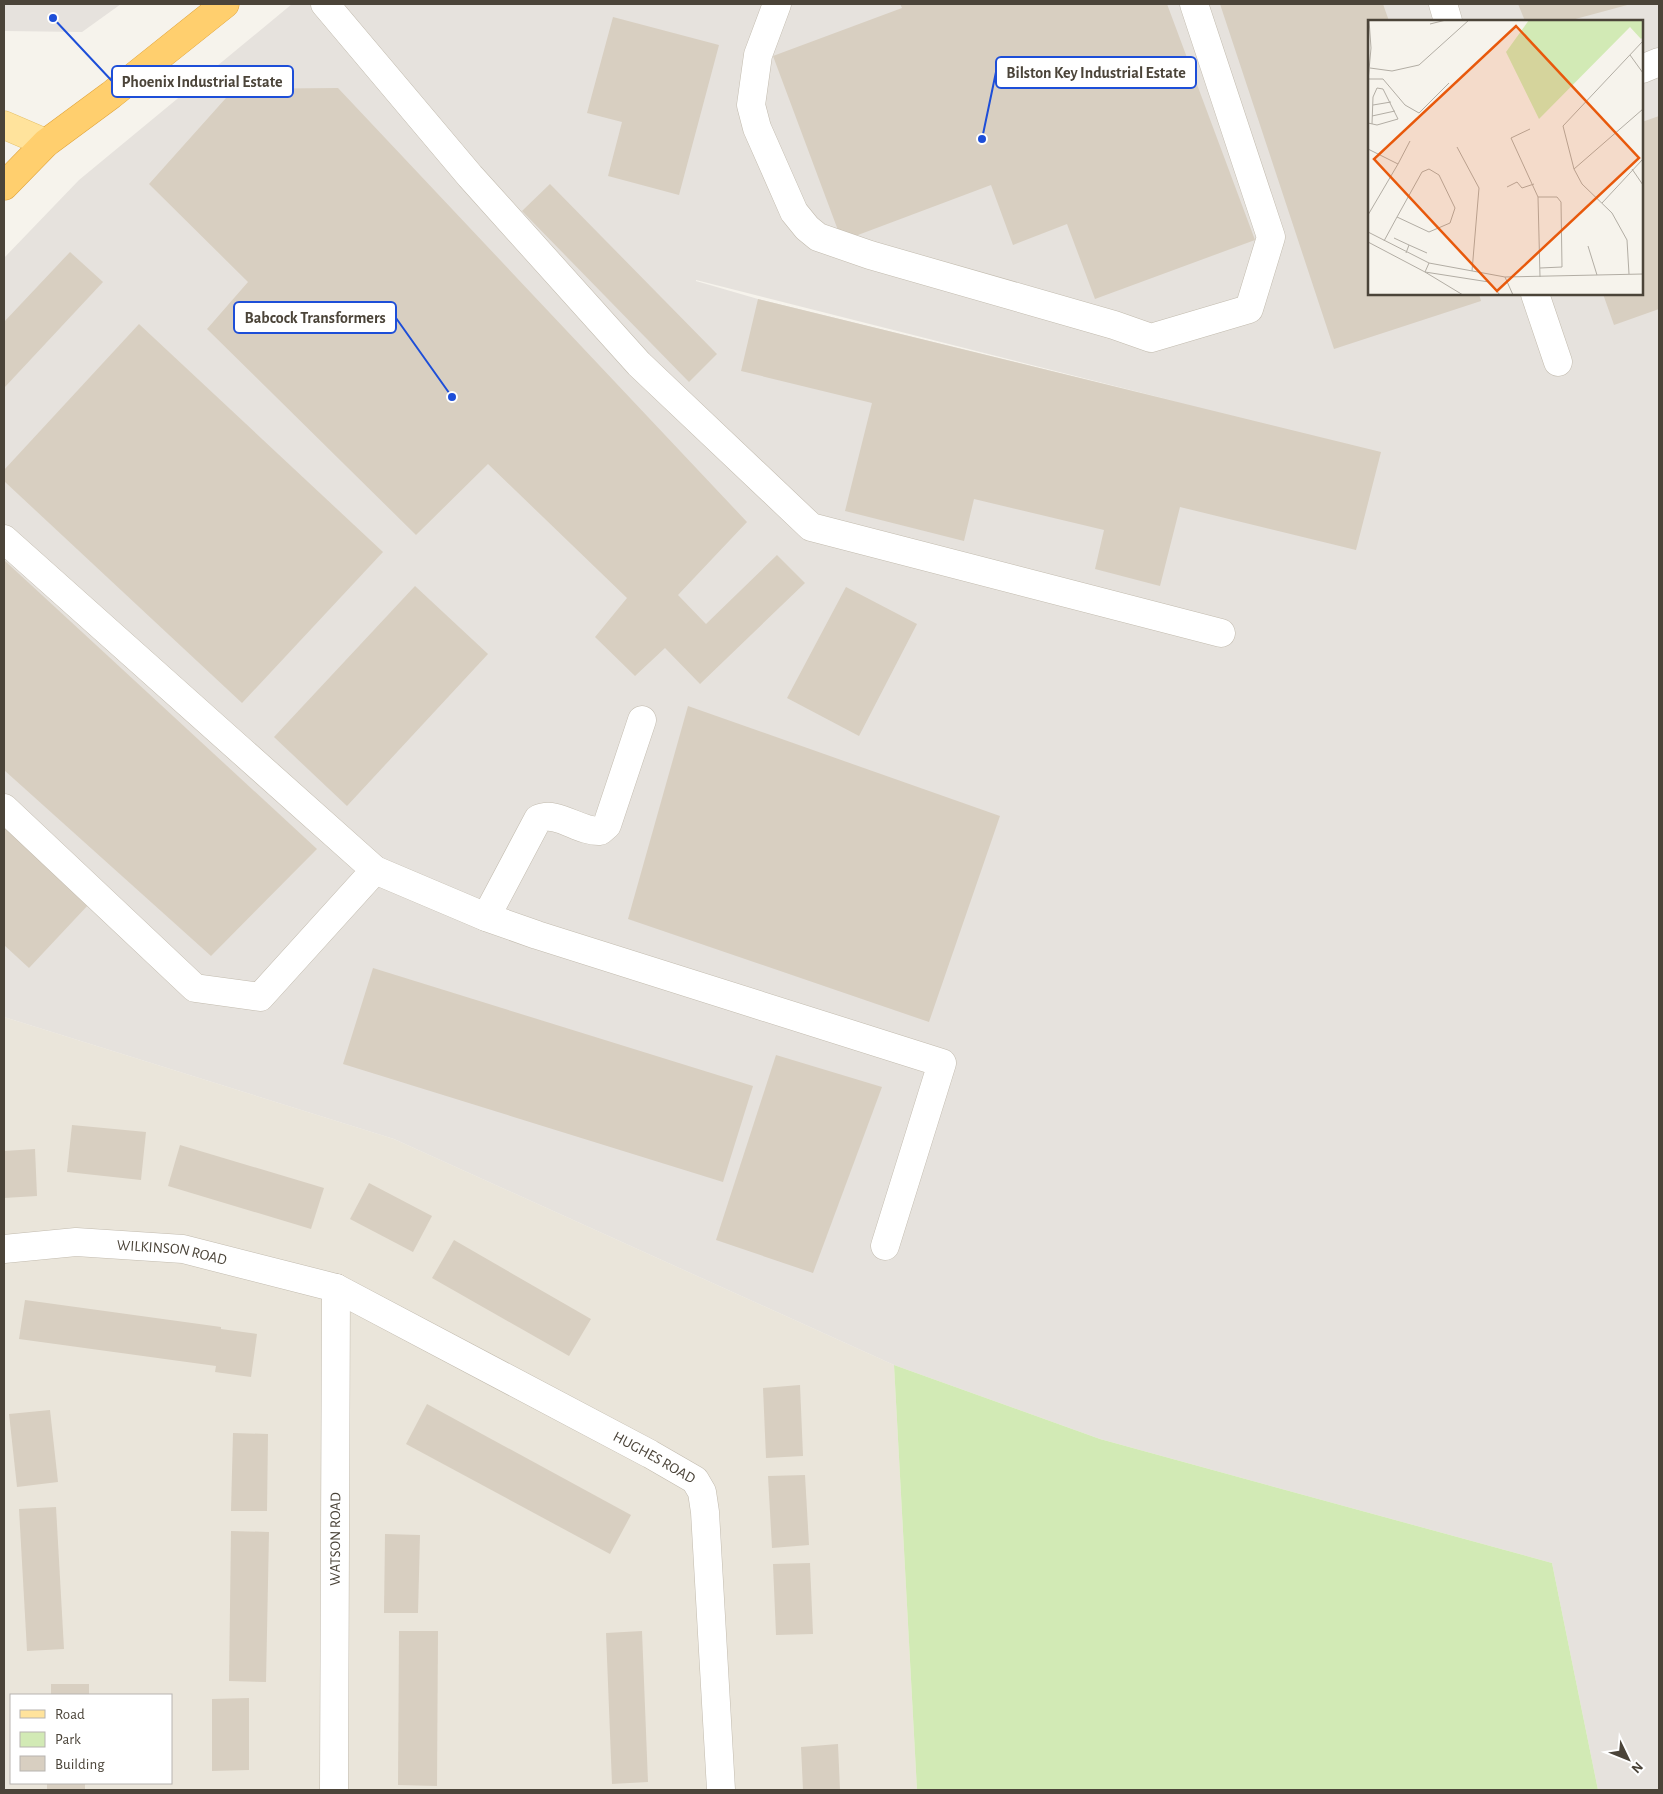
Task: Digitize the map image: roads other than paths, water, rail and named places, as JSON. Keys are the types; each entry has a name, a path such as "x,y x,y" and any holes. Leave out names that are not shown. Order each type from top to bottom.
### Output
{"highway":[{"path":"4,186 46,143 225,4"}],"main road":[{"path":"4,125 46,143"}],"street":[{"path":"325,4 470,176 638,364 811,527 1220,633"},
{"path":"777,4 758,55 751,105 757,128 794,212 818,237 870,255 1151,338 1249,308 1272,237 1194,4"},
{"path":"1443,4 1448,20"},
{"path":"1643,69 1659,62"},
{"path":"1535,295 1558,362"},
{"path":"4,539 375,870 486,917 942,1063 885,1246"},
{"path":"486,917 538,819 545,816 552,817 590,832 600,831 607,825 642,720"},
{"path":"4,808 195,988 260,997 375,870"},
{"name":"WILKINSON ROAD","path":"4,1249 76,1242 183,1249 336,1288"},
{"name":"WATSON ROAD","path":"334,1790 336,1288"},
{"name":"HUGHES ROAD","path":"336,1288 695,1480 702,1492 705,1512 721,1790"}],"place":[{"name":"Phoenix Industrial Estate","path":"53,18"},
{"name":"Bilston Key Industrial Estate","path":"982,139"},
{"name":"Babcock Transformers","path":"452,397"}]}
